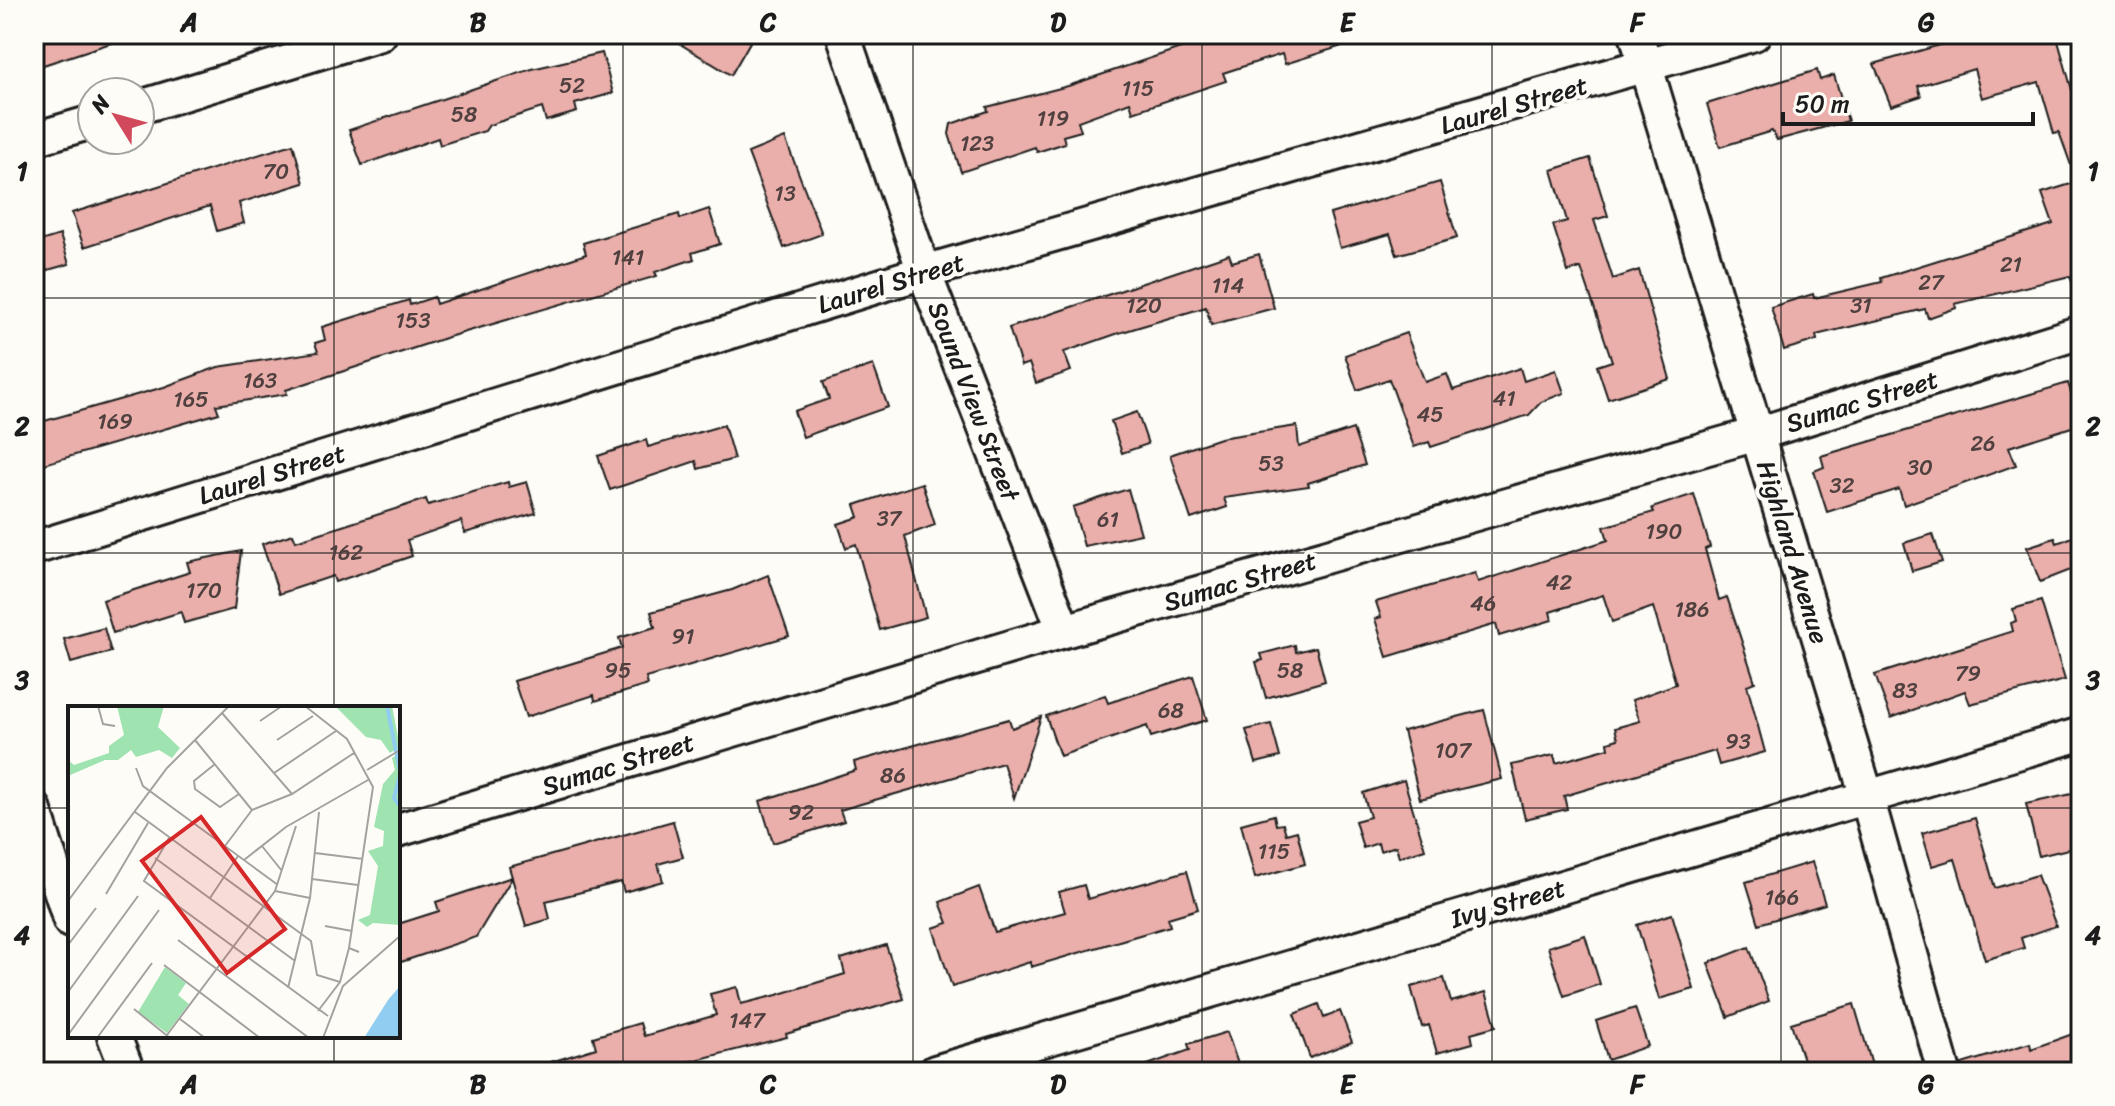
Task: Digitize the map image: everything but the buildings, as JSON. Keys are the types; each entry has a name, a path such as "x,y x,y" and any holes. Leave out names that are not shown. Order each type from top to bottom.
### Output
{"street":[{"path":"156,102 380,34"},
{"name":"Sound View Street","path":"843,34 924,272 1064,631"},
{"name":"Highland Avenue","path":"1636,34 1867,797 1944,1072"},
{"name":"Laurel Street","path":"34,548 924,272 1646,68 1754,34"},
{"path":"34,139 76,127"},
{"name":"Sumac Street","path":"400,829 1064,631 1757,434 2081,332"},
{"name":"Ivy Street","path":"935,1072 2081,734"},
{"path":"34,808 68,915"},
{"path":"115,1038 128,1072"}]}
